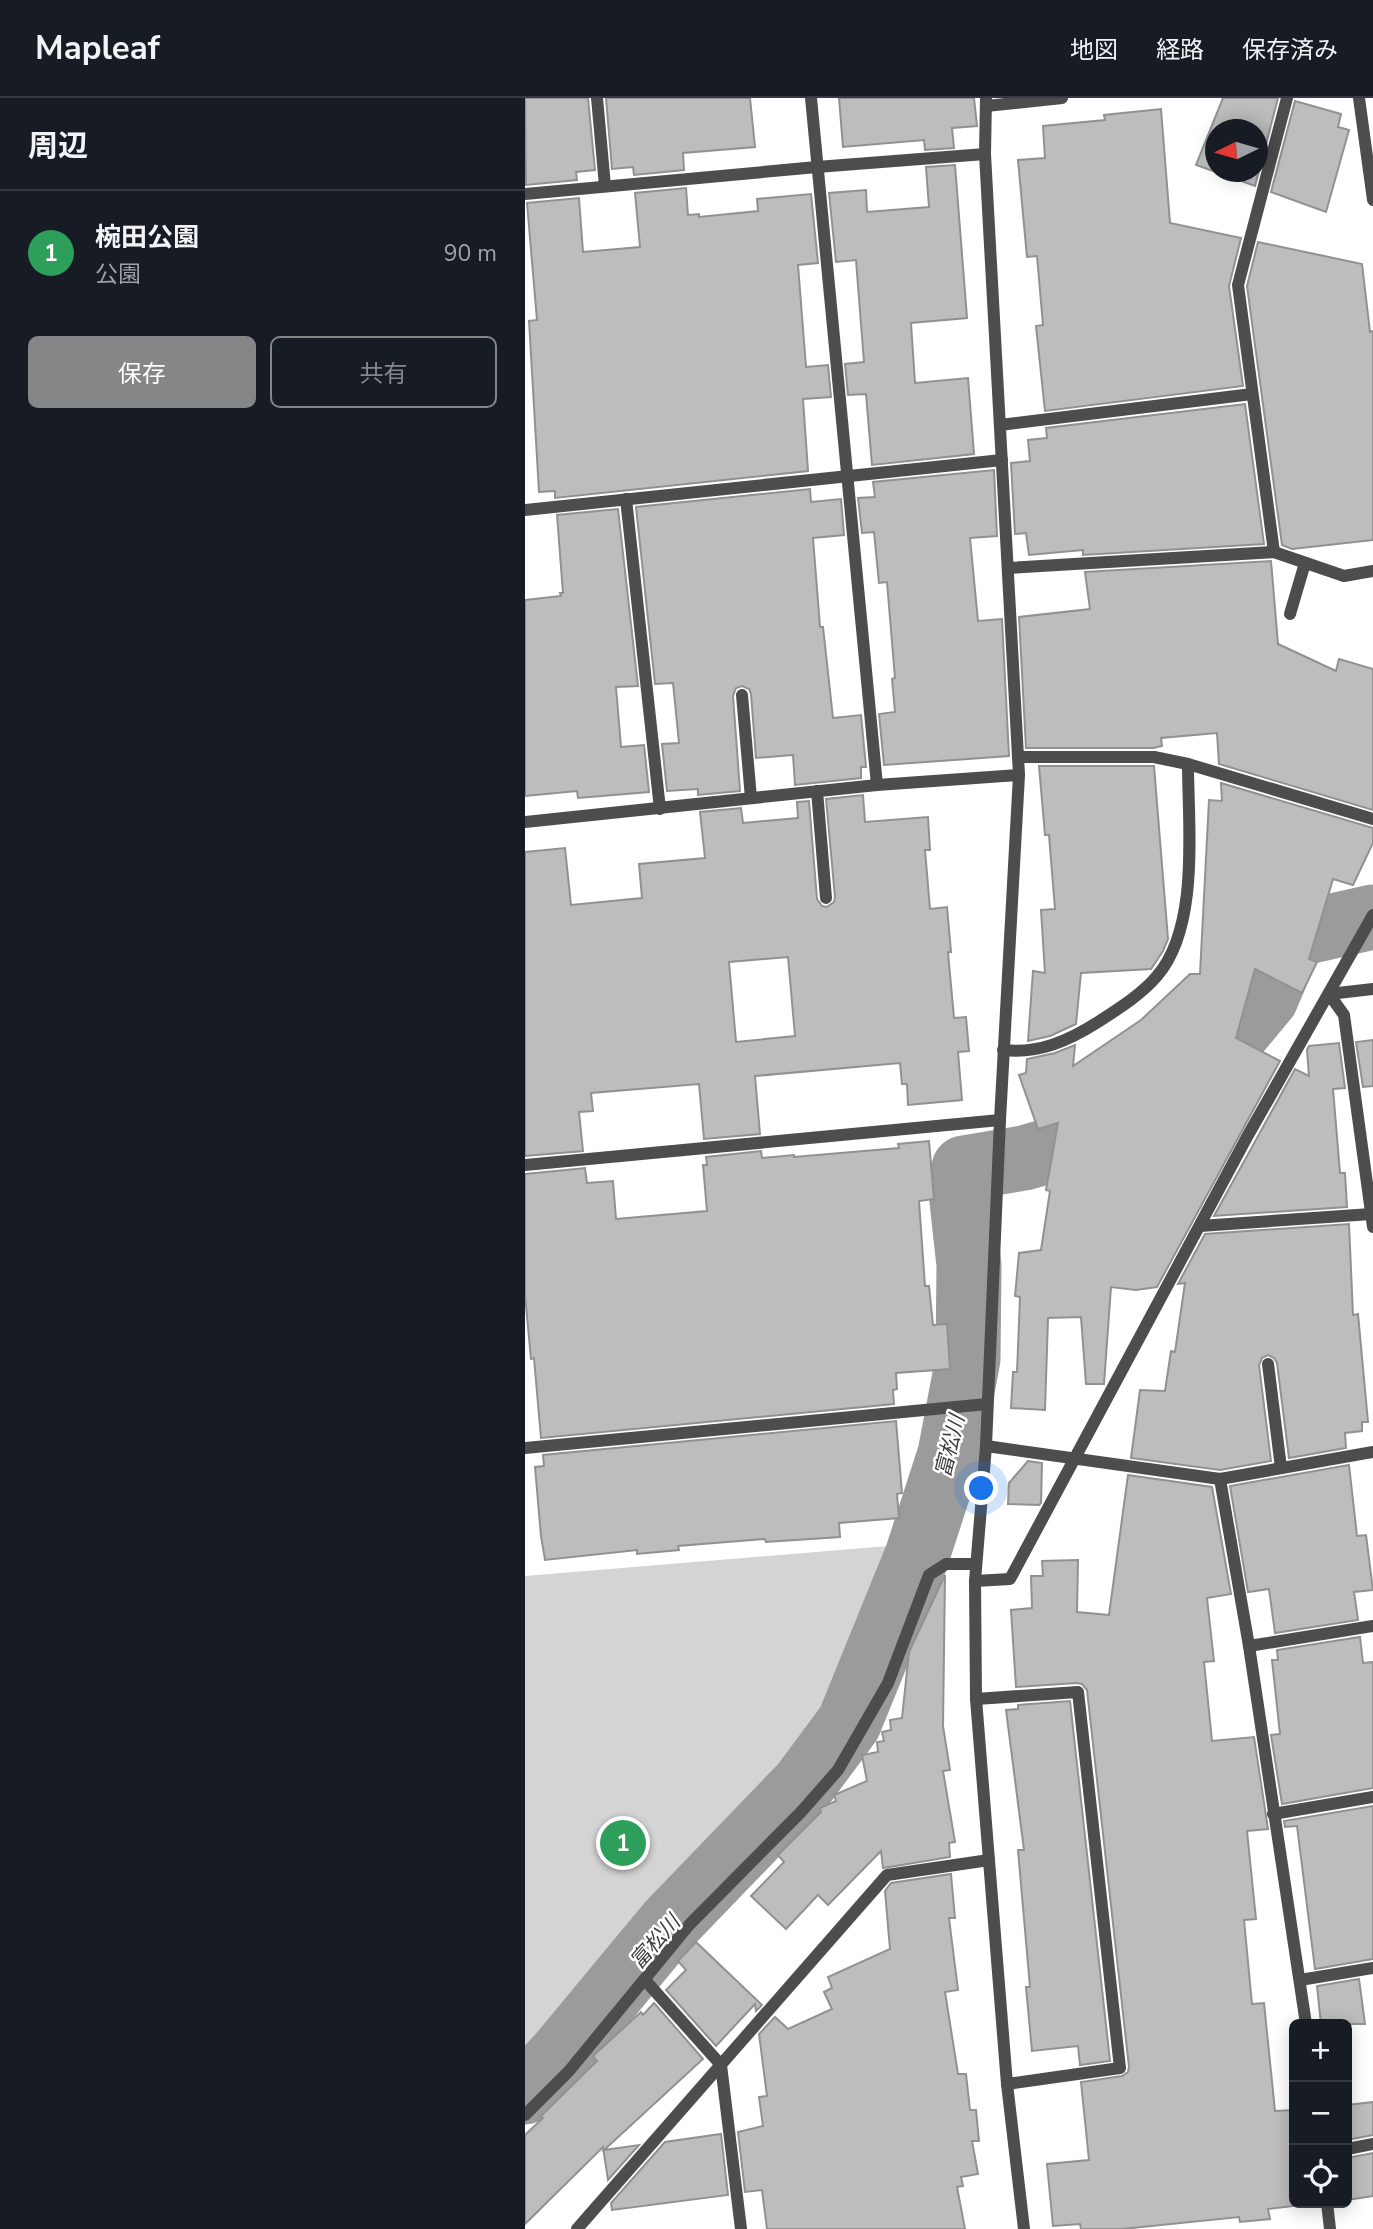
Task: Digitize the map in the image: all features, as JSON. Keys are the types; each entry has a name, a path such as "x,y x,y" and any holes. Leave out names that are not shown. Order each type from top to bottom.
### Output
{"street":[{"path":"597,98 605,186"},
{"path":"811,98 877,786"},
{"path":"1024,2229 1007,2084 976,1699 975,1581 986,1446 1003,1050 1019,775 985,154 986,102 1062,98"},
{"path":"1274,552 1238,285 1287,98"},
{"path":"1359,98 1373,200"},
{"path":"525,194 985,154"},
{"path":"1000,425 1252,394"},
{"path":"525,510 1002,460"},
{"path":"626,499 660,809"},
{"path":"1008,568 1274,552 1344,576 1373,571"},
{"path":"1290,614 1305,563"},
{"path":"742,695 751,797"},
{"path":"1018,757 1154,757 1188,764 1373,818"},
{"path":"1003,1050 1024,1052 1072,1039 1118,1009 1157,976 1178,941 1187,906 1188,764"},
{"path":"525,822 751,797 1019,775"},
{"path":"817,791 826,898"},
{"path":"975,1581 1010,1578 1247,1137 1370,921"},
{"path":"1329,994 1373,989"},
{"path":"1200,1226 1372,1221 1344,1015 1329,994"},
{"path":"525,1165 1000,1120"},
{"path":"1268,1364 1281,1468"},
{"path":"525,1448 988,1404"},
{"path":"986,1446 1220,1479 1373,1452"},
{"path":"1220,1479 1249,1646 1305,2019"},
{"path":"525,2115 569,2071 689,1925 801,1812 838,1770 888,1683 929,1575 946,1564 976,1564"},
{"path":"1249,1646 1373,1626"},
{"path":"976,1699 1078,1692 1120,2068 1007,2084"},
{"path":"1273,1814 1373,1797"},
{"path":"577,2229 887,1875 989,1860"},
{"path":"1300,1980 1373,1968"},
{"path":"645,1980 721,2065 741,2229"},
{"path":"1352,2147 1373,2144"},
{"path":"1327,2208 1329,2229"}],"shaded area":[{"path":"900,1545 813,1741 525,2063 525,1576"}],"building":[{"path":"525,98 588,98 595,170 576,172 577,180 526,185"},
{"path":"606,98 750,98 755,147 683,153 684,170 634,175 633,167 612,169"},
{"path":"839,98 974,98 977,126 952,128 954,148 925,150 924,140 843,147"},
{"path":"1223,98 1278,98 1268,136 1268,119 1215,119"},
{"path":"1295,101 1341,114 1338,127 1349,130 1326,212 1271,192"},
{"path":"1161,109 1170,223 1241,238 1229,286 1243,386 1045,411 1036,326 1043,325 1037,256 1027,257 1018,160 1045,158 1043,126 1105,120 1104,115"},
{"path":"1205,143 1205,168 1196,165"},
{"path":"955,165 967,318 911,323 915,383 968,378 974,454 872,465 866,394 848,395 845,364 864,362 856,260 836,262 829,193 866,190 867,212 929,207 926,167"},
{"path":"686,188 688,215 699,214 699,217 758,211 757,199 811,194 818,263 798,265 806,367 828,365 831,397 803,399 808,471 555,498 555,491 539,492 529,321 537,320 527,203 579,198 583,252 640,247 635,193"},
{"path":"1258,242 1362,264 1370,332 1373,331 1373,540 1292,549 1282,545 1247,286"},
{"path":"1245,404 1264,544 1083,555 1083,550 1029,555 1026,533 1015,534 1011,463 1030,461 1028,440 1047,438 1046,428"},
{"path":"994,470 997,536 970,538 978,621 1002,619 1009,756 884,765 879,714 895,712 887,582 879,583 874,532 862,533 858,498 875,497 873,482"},
{"path":"810,489 811,502 841,499 844,535 813,538 820,627 823,627 833,718 861,715 866,767 861,767 861,778 795,785 793,755 756,758 751,694 749,689 742,686 736,688 733,696 740,791 698,795 698,789 667,791 662,744 679,743 673,683 655,684 636,507"},
{"path":"618,509 638,686 616,687 621,747 644,745 649,792 578,798 577,791 525,796 525,600 561,596 560,593 563,593 557,515"},
{"path":"1271,561 1278,644 1336,671 1339,659 1373,669 1373,810 1219,764 1217,733 1161,738 1162,746 1153,748 1026,748 1019,617 1090,609 1085,572"},
{"path":"1039,766 1154,766 1168,939 1151,969 1081,973 1076,1024 1050,1036 1028,1041 1033,971 1045,973 1041,910 1055,909 1049,835 1045,835"},
{"path":"1221,783 1373,828 1373,843 1353,885 1333,879 1309,959 1317,962 1302,993 1255,969 1236,1038 1280,1061 1157,1287 1136,1290 1111,1287 1104,1384 1086,1384 1081,1317 1048,1318 1045,1410 1011,1408 1013,1372 1017,1372 1020,1297 1015,1296 1019,1253 1041,1250 1050,1191 1046,1190 1058,1123 1038,1129 1019,1075 1026,1073 1027,1059 1075,1045 1073,1066 1141,1020 1190,974 1200,974 1209,800 1222,801"},
{"path":"863,795 865,822 928,817 930,850 925,850 930,909 947,907 954,1018 966,1017 969,1051 958,1052 962,1100 908,1105 907,1084 902,1084 900,1063 755,1076 760,1134 704,1139 699,1084 591,1093 593,1111 579,1112 583,1151 525,1156 525,852 565,848 571,905 642,898 639,864 705,858 700,812 741,808 743,823 798,818 797,802 809,801 817,899 822,906 827,907 834,902 835,897 826,799","holes":["788,957 795,1036 736,1042 729,962"]},
{"path":"1373,1040 1373,1086 1363,1087 1356,1042"},
{"path":"1339,1043 1345,1088 1333,1089 1340,1173 1345,1173 1347,1207 1214,1216 1295,1069 1309,1076 1309,1046"},
{"path":"929,1141 934,1199 919,1201 925,1286 929,1286 933,1325 947,1324 950,1369 896,1373 894,1404 541,1438 525,1295 525,1174 585,1168 587,1183 613,1181 616,1219 707,1211 703,1165 707,1165 706,1157 761,1151 762,1158 794,1157 899,1148 898,1144"},
{"path":"1349,1224 1353,1315 1358,1314 1368,1422 1362,1422 1362,1431 1345,1433 1346,1448 1289,1458 1277,1363 1268,1355 1262,1358 1259,1365 1271,1461 1220,1470 1131,1458 1140,1390 1165,1391 1171,1351 1175,1352 1185,1283 1178,1284 1205,1234"},
{"path":"896,1421 902,1493 897,1494 899,1518 839,1523 840,1537 766,1542 765,1539 678,1546 679,1550 637,1554 637,1550 545,1560 535,1467 544,1466 543,1455"},
{"path":"1028,1461 1042,1463 1041,1503 1008,1504 1009,1483"},
{"path":"1349,1465 1357,1536 1366,1535 1373,1590 1354,1592 1358,1620 1275,1633 1269,1589 1248,1592 1230,1486"},
{"path":"1128,1475 1212,1487 1231,1594 1207,1598 1214,1661 1204,1662 1212,1741 1254,1737 1268,1829 1247,1831 1256,1919 1244,1920 1252,2004 1264,2003 1275,2111 1289,2110 1289,2206 1268,2209 1270,2219 1240,2222 1239,2217 1122,2229 1081,2229 1080,2224 1053,2226 1047,2164 1089,2160 1081,2082 1122,2076 1128,2072 1129,2067 1087,1690 1077,1683 1016,1687 1011,1610 1032,1608 1031,1576 1043,1576 1042,1561 1078,1560 1077,1612 1109,1615"},
{"path":"945,1575 943,1726 950,1770 943,1771 955,1842 949,1843 950,1857 883,1868 881,1851 828,1905 818,1895 786,1929 751,1896 784,1862 778,1855 821,1812 820,1808 836,1801 834,1795 867,1781 862,1755 878,1752 877,1742 884,1741 882,1732 891,1730 890,1720 902,1718 909,1652"},
{"path":"1360,1637 1363,1663 1373,1662 1373,1788 1282,1804 1271,1735 1280,1734 1272,1660 1278,1660 1277,1650"},
{"path":"1070,1701 1110,2061 1080,2065 1078,2046 1032,2051 1026,1987 1030,1987 1018,1850 1024,1850 1006,1710 1018,1709 1018,1705"},
{"path":"1373,1806 1373,1959 1315,1969 1297,1826 1285,1827 1284,1821"},
{"path":"951,1874 955,1918 949,1918 958,1990 945,1992 958,2074 966,2074 970,2110 976,2110 979,2141 972,2141 978,2174 961,2177 963,2186 957,2187 965,2229 767,2229 762,2190 745,2192 738,2132 763,2126 759,2097 767,2096 759,2034 775,2017 788,2029 832,2009 824,1992 832,1988 828,1977 890,1949 885,1891 891,1883"},
{"path":"696,1942 762,2005 756,2011 755,2004 716,2046 666,1990 686,1970 678,1961"},
{"path":"1359,1979 1365,2024 1352,2024 1352,2019 1320,2019 1317,1986"},
{"path":"654,2003 703,2059 604,2150 639,2145 608,2180 603,2147 525,2224 525,2135 597,2061 593,2056"},
{"path":"1373,2102 1373,2135 1352,2139 1352,2104"},
{"path":"721,2134 728,2195 612,2210 611,2203 665,2142"},
{"path":"1373,2153 1373,2196 1352,2199 1352,2157"}],"waterway":[{"name":"富松川","path":"525,2092 558,2058 670,1923 803,1785 849,1723 917,1556 950,1454 968,1359 969,1265 960,1183 964,1168 1024,1158 1073,1144 1119,1125 1158,1099 1231,1040 1266,998 1288,946 1302,933 1373,917"}],"place":[{"name":"椀田公園","path":"623,1843"}]}
